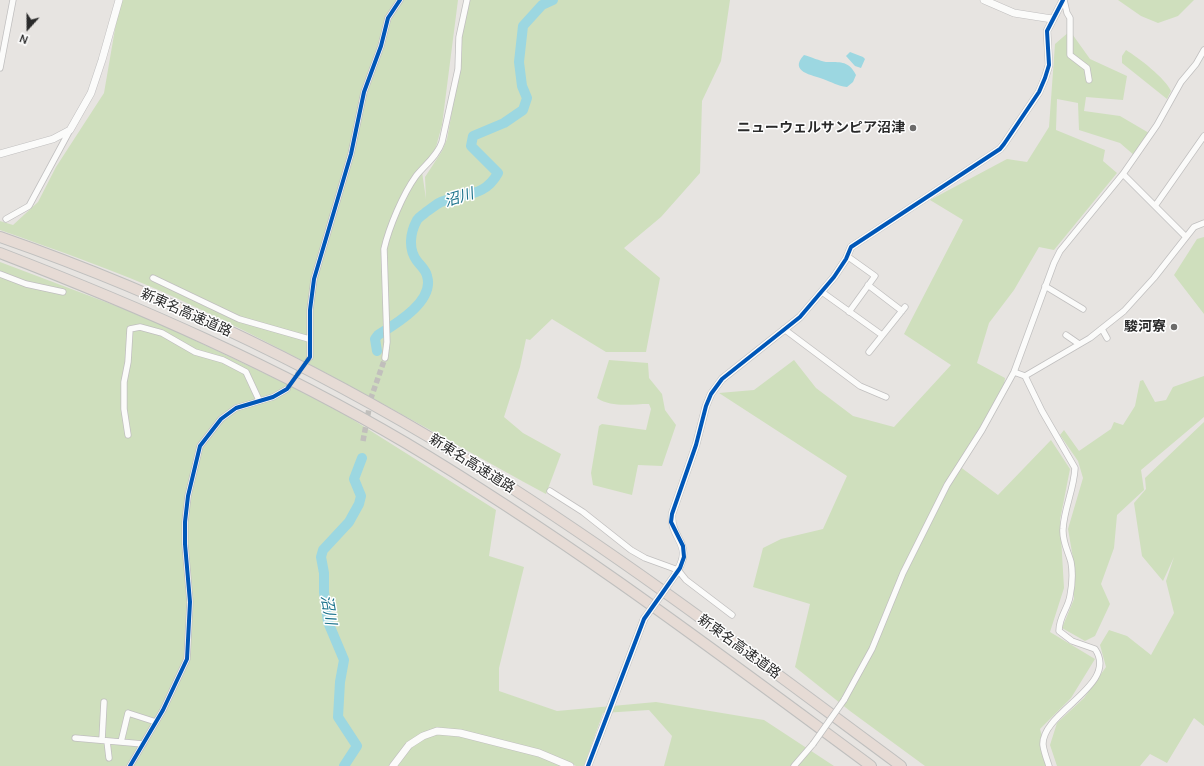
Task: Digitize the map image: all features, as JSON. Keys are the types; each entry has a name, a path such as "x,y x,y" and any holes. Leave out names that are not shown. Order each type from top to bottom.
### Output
{"highway":[{"name":"新東名高速道路","path":"0,237 72,264 204,320 270,351 423,434 504,484 623,563 901,766"},
{"name":"新東名高速道路","path":"0,253 120,300 230,349 329,400 405,442 479,488 599,567 871,766"}],"street":[{"path":"0,68 13,0"},
{"path":"6,219 29,206 91,93 119,0"},
{"path":"310,357 310,310 314,279 351,154 364,92 388,18 400,0"},
{"path":"385,358 387,342 384,249 401,202 415,178 439,150 442,142 458,69 459,37 467,0"},
{"path":"984,0 1014,13 1052,19"},
{"path":"588,766 644,619 684,558 683,546 671,522 672,514 696,445 706,406 711,394 722,379 800,317 822,292 847,256 851,246 1000,149 1039,92 1046,78 1048,65 1047,32 1052,19 1064,0"},
{"path":"1064,0 1067,13 1070,18 1070,55 1087,68 1088,80"},
{"path":"794,766 813,744 844,700 872,649 903,573 947,485 982,430 1014,372 1045,286 1060,251 1123,174 1157,125 1181,82 1196,64 1204,50"},
{"path":"0,154 53,140 70,130"},
{"path":"1155,206 1204,136"},
{"path":"1123,174 1186,236"},
{"path":"1026,376 1102,329 1137,297 1194,227 1204,223"},
{"path":"847,256 875,276 849,312"},
{"path":"0,274 26,284 63,292"},
{"path":"153,278 239,319 309,339"},
{"path":"868,285 903,309 869,352"},
{"path":"1045,286 1083,309"},
{"path":"822,292 882,335"},
{"path":"128,435 124,409 124,382 128,362 130,329 140,327 162,333 195,352 223,360 246,372 259,400"},
{"path":"784,329 860,386 886,397"},
{"path":"1102,329 1107,338"},
{"path":"1066,335 1079,344"},
{"path":"1014,372 1026,376 1042,411 1075,468 1075,478 1063,530 1065,544 1071,562 1072,580 1070,598 1059,621 1059,631 1072,641 1095,649 1101,663 1098,673 1081,696 1049,727 1043,744 1049,766"},
{"path":"130,766 156,722 187,659 190,602 185,544 185,522 188,496 200,446 221,419 232,411 259,400 273,397 287,389"},
{"path":"550,491 583,512 630,550 676,572 732,615"},
{"path":"104,702 104,740 109,758"},
{"path":"121,742 128,713 156,722"},
{"path":"393,766 409,745 423,736 437,731 460,734 540,753 570,766"},
{"path":"75,738 144,744"}],"green space":[{"path":"120,0 458,0 442,125 436,147 422,172 426,199 425,177 442,151 447,139 460,67 462,33 470,0 730,0 721,61 702,101 700,173 661,217 624,248 660,278 646,352 606,352 552,319 530,340 526,339 520,367 504,417 523,433 561,454 546,494 362,392 222,320 174,297 131,279 0,230 0,221 13,225 38,202 56,167 104,93"},
{"path":"1118,0 1194,0 1178,16 1158,23 1141,16"},
{"path":"1070,31 1090,59 1127,76 1123,100 1086,97 1084,111 1120,116 1149,133 1135,156 1120,143 1079,130 1078,103 1057,99 1056,130 1105,150 1103,161 1117,173 1054,250 1039,247 1014,290 989,323 977,363 1005,378 1004,385 959,466 998,495 1051,440 1070,469 1060,520 1064,588 1050,632 1095,659 1071,698 1040,729 1050,766 925,766 850,711 795,667 810,604 753,587 763,548 781,539 823,529 847,476 719,393 754,390 794,360 816,388 853,416 894,427 951,365 904,334 963,220 930,200 1007,159 1027,162 1049,127 1055,44"},
{"path":"1126,50 1158,74 1171,91 1167,99 1122,63 1122,56"},
{"path":"1204,237 1204,314 1174,275 1197,239"},
{"path":"0,262 148,318 325,402 496,510 489,556 524,567 499,668 499,691 557,711 656,702 764,720 834,766 664,766 672,736 649,710 603,713 584,766 576,766 555,756 539,755 566,766 0,766"},
{"path":"609,360 648,363 649,378 662,394 665,410 676,425 662,466 638,465 632,495 593,485 591,473 599,426 602,424 646,430 651,409 649,404 615,404 597,398"},
{"path":"1204,376 1204,417 1141,470 1144,490 1117,515 1114,548 1101,584 1110,604 1095,636 1085,641 1062,628 1074,599 1074,564 1068,529 1083,478 1078,461 1060,435 1064,430 1079,451 1111,429 1114,422 1123,425 1135,406 1140,381 1143,380 1155,402 1166,400 1173,387"},
{"path":"1204,422 1204,726 1194,718 1167,763 1150,754 1140,766 1057,766 1050,745 1057,723 1084,698 1106,667 1100,645 1109,630 1127,636 1151,655 1174,613 1166,581 1174,557 1163,581 1142,556 1134,503 1146,489 1145,478"}],"water":[{"path":"850,52 865,59 861,68 855,66 846,56"},
{"path":"804,55 826,62 844,63 853,70 856,75 853,82 847,87 837,85 804,72 800,69 799,65"}],"waterway":[{"name":"沼川","path":"377,351 375,339 378,335 412,311 420,303 428,285 426,274 414,256 411,246 413,230 417,220 441,202 480,191 487,187 498,173 471,146 473,136 504,123 523,110 527,98 522,86 519,62 523,26 542,5 553,0"},
{"name":"沼川","path":"344,766 357,746 338,717 340,682 344,660 328,622 324,592 324,573 321,557 323,550 349,522 359,504 361,496 354,479 362,458"}],"tunnel":[{"path":"287,389 310,357"},
{"path":"363,441 371,398 385,358"}],"cycle path":[{"path":"130,766 163,710 187,659 190,602 185,544 185,522 188,496 200,446 221,419 236,408 273,397 287,389 310,357 310,310 314,279 351,154 364,92 381,46 388,18 400,0"},
{"path":"588,766 644,619 680,568 684,557 683,546 671,522 672,514 696,445 706,406 711,394 722,379 800,317 834,277 846,259 851,247 1000,149 1039,92 1045,78 1049,65 1047,31 1063,0"}],"place":[{"name":"ニューウェルサンピア沼津","path":"913,128"},
{"name":"駿河寮","path":"1174,327"}]}
